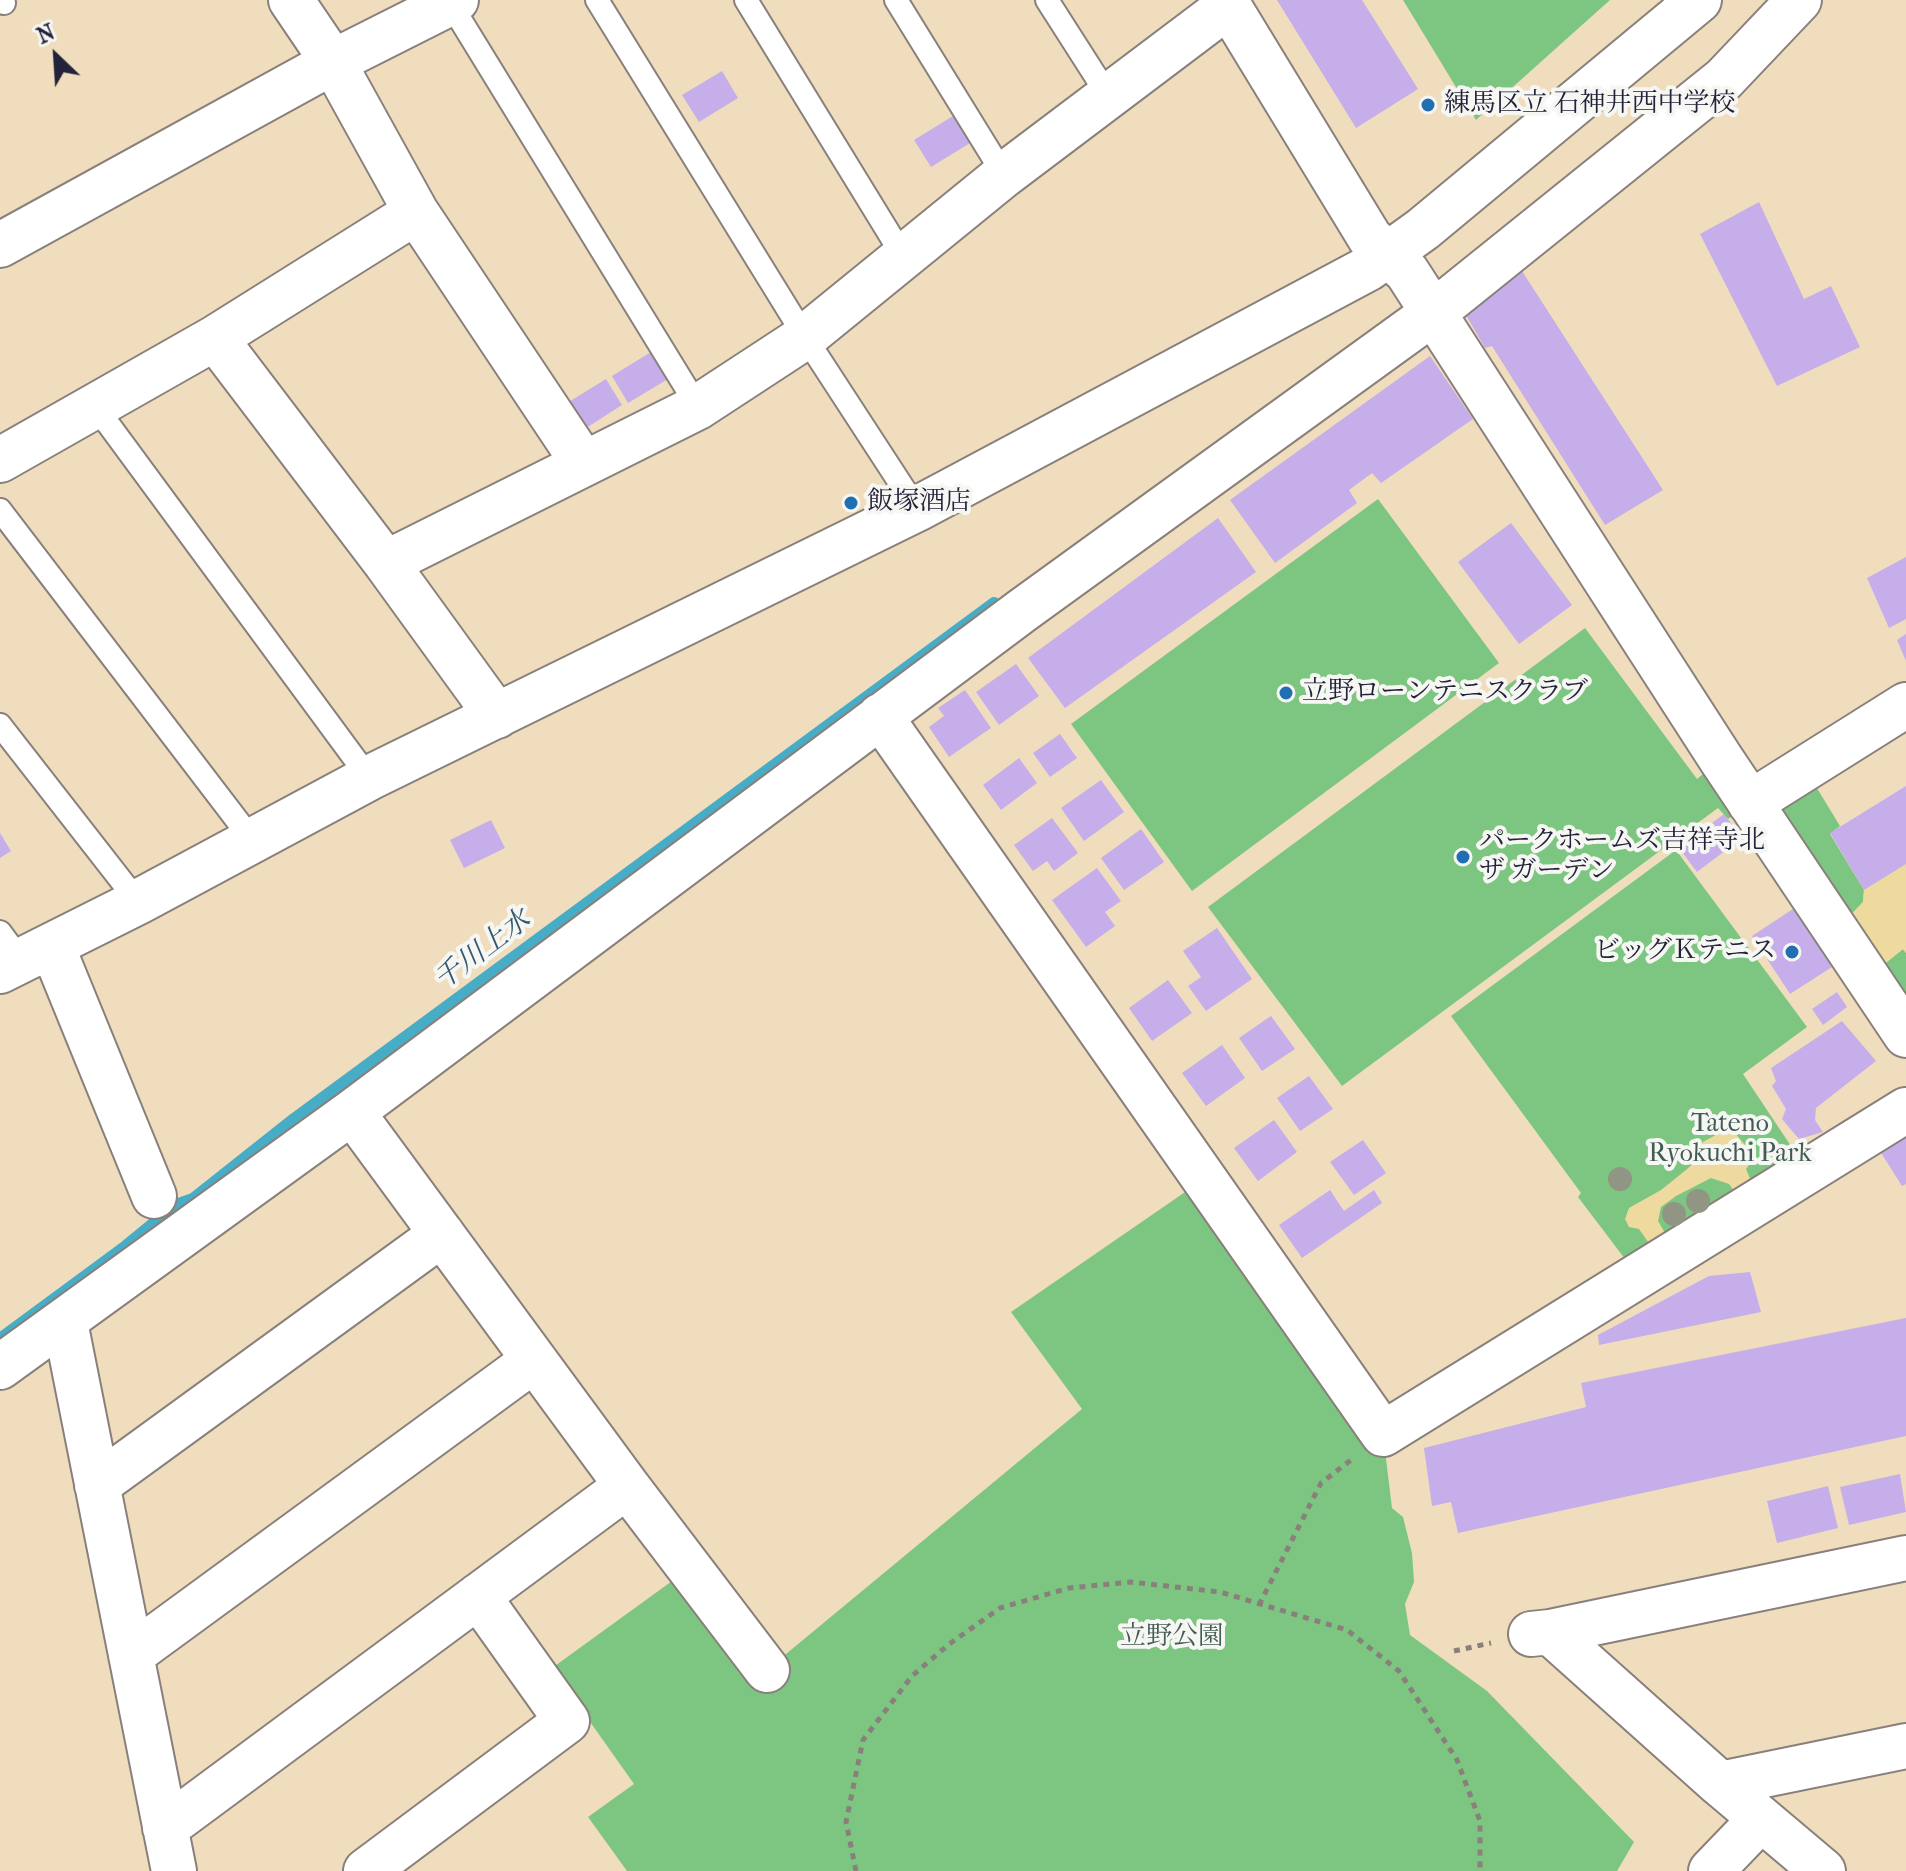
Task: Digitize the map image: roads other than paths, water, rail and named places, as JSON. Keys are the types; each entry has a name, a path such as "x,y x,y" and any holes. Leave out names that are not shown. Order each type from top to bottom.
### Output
{"street":[{"path":"291,0 333,62 416,212 584,464"},
{"path":"154,1196 19,953 138,902 369,778 917,509 1390,255 1699,0"},
{"path":"0,1367 352,1112 880,716 1433,313 1724,79 1799,0"},
{"path":"0,245 333,62 453,1"},
{"path":"386,563 698,407 805,337 1004,175 1109,97 1226,3 1370,238 1407,272 1750,803 1906,1035"},
{"path":"0,460 215,338 416,212"},
{"path":"215,338 386,563 497,716"},
{"path":"1750,803 1906,705"},
{"path":"880,716 1383,1434 1906,1110"},
{"path":"352,1112 627,1486 767,1670"},
{"path":"97,1485 442,1234"},
{"path":"65,1322 174,1871"},
{"path":"131,1655 534,1360"},
{"path":"165,1828 627,1486"},
{"path":"1823,1871 1541,1633 1906,1558"},
{"path":"366,1871 567,1721 478,1596"},
{"path":"1720,1784 1906,1746"},
{"path":"1711,1871 1761,1819"}],"lane":[{"path":"597,0 805,337 917,509"},
{"path":"746,0 903,256"},
{"path":"896,0 1004,175"},
{"path":"1047,0 1109,97"},
{"path":"453,1 698,407"},
{"path":"95,406 369,778"},
{"path":"0,510 253,841"},
{"path":"0,725 138,902"}],"waterway":[{"name":"千川上水","path":"0,1339 176,1205 193,1199 294,1119 994,603"}],"place":[{"name":"練馬区立 石神井西中学校","path":"1428,105"},
{"name":"飯塚酒店","path":"851,503"},
{"name":"立野ローンテニスクラブ","path":"1286,693"},
{"name":"パークホームズ吉祥寺北 ザ ガーデン","path":"1463,857"},
{"name":"ビッグＫテニス","path":"1792,952"}],"park label":[{"name":"Tateno Ryokuchi Park","path":"1730,1140"},
{"name":"立野公園","path":"1172,1638"}]}
